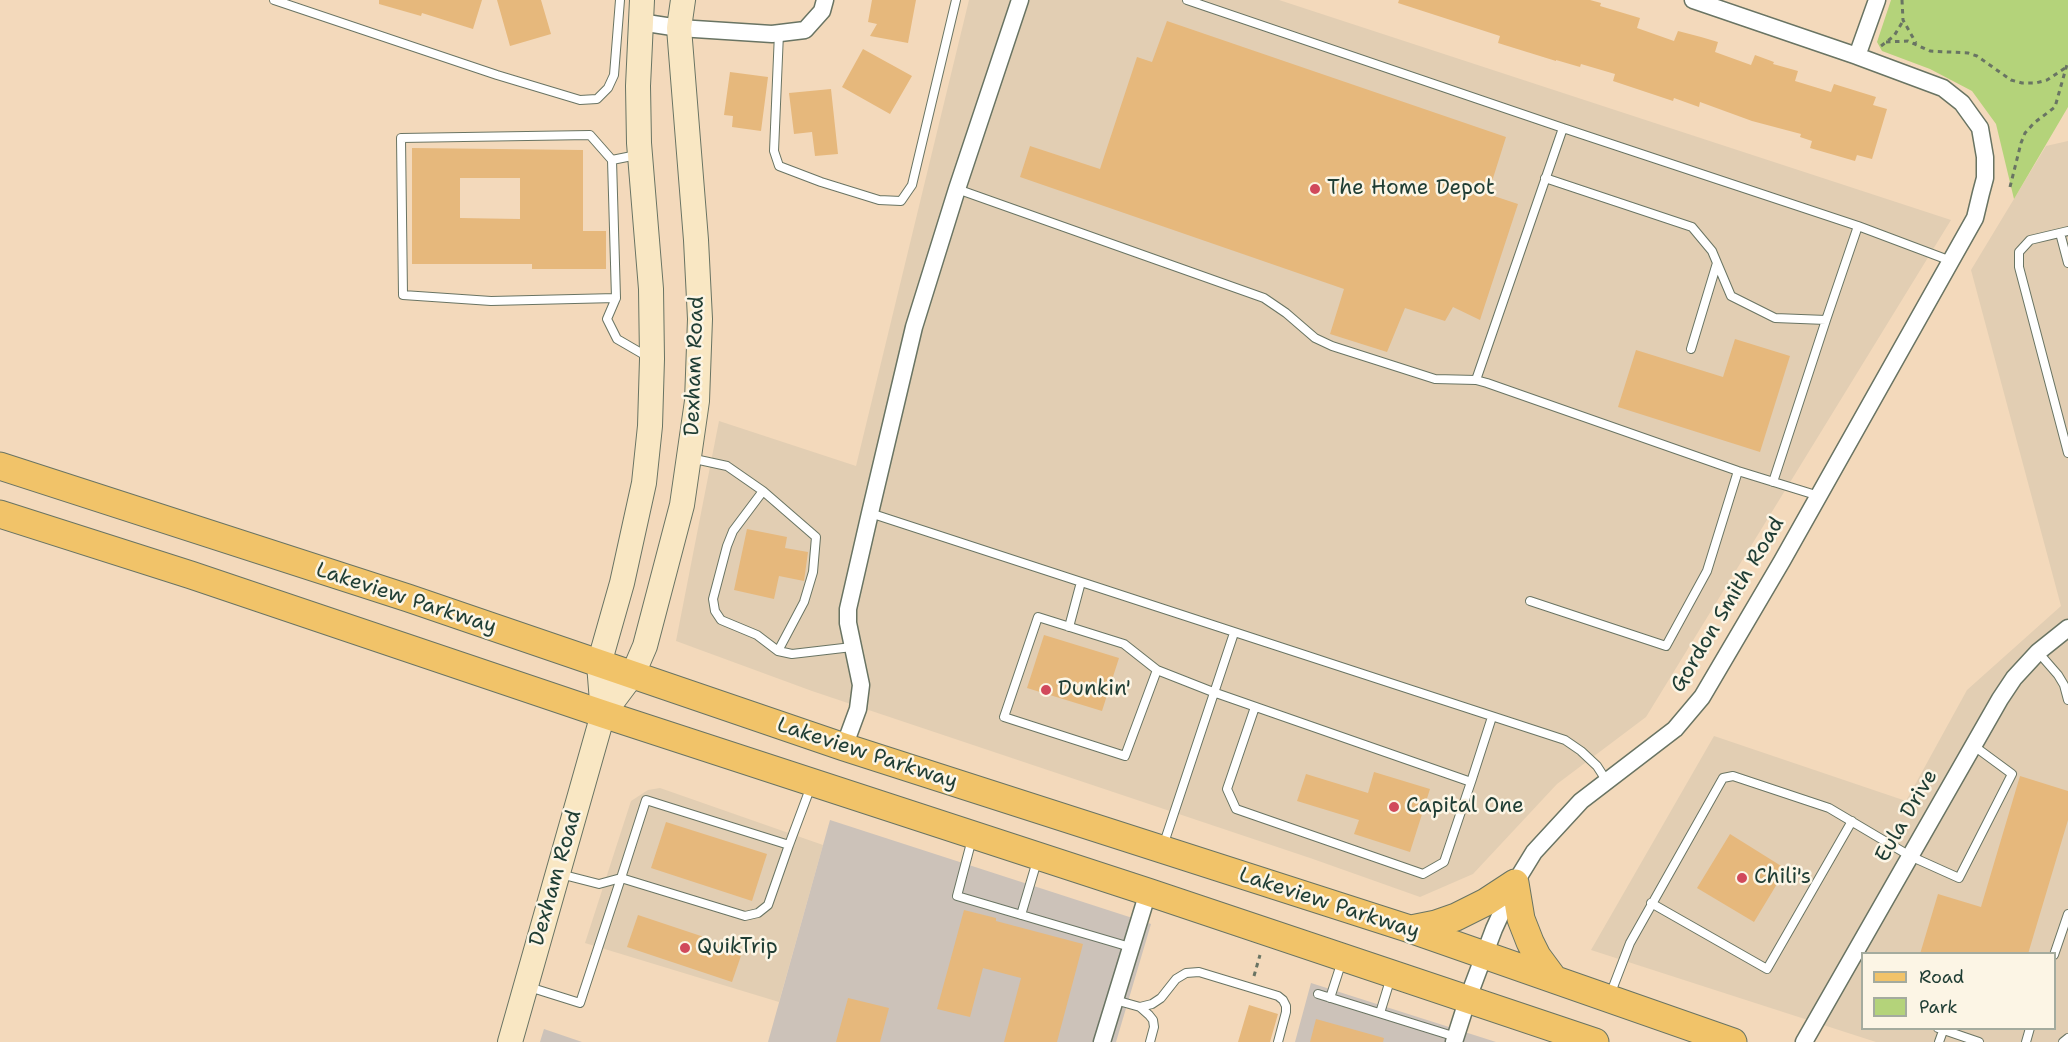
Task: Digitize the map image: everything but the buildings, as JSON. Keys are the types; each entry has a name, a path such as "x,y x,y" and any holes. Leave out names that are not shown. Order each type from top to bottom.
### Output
{"main road":[{"name":"Lakeview Parkway","path":"0,466 408,598 844,747 1410,929 1733,1042"},
{"path":"0,514 202,578 603,714 1148,892 1595,1042"},
{"path":"1148,892 1161,850"},
{"path":"1410,929 1456,917 1515,884 1521,919 1530,942 1554,979"}],"street":[{"name":"Dexham Road","path":"603,714 633,674 645,646 682,505 697,401 700,319 679,28 683,0"},
{"path":"641,11 679,28 779,33 805,30 822,11 825,0"},
{"path":"844,747 858,709 861,685 852,647 848,609 870,513 914,327 1020,0"},
{"name":"Gordon Smith Road","path":"1455,1039 1484,954 1515,884 1534,852 1581,801 1675,729 1702,696 1819,496 1975,218 1983,186 1985,157 1980,128 1962,103 1943,88 1693,0"},
{"path":"1857,56 1877,0"},
{"name":"Dexham Road","path":"510,1042 603,714 600,664 622,582 644,483 650,426 652,359 651,289 640,154 638,86 641,11"},
{"name":"Eula Drive","path":"1804,1042 2000,699 2014,678 2038,652 2068,628"},
{"path":"1102,1042 1148,892"}],"lane":[{"path":"274,0 497,75 580,100 597,99 608,88 614,75 620,0"},
{"path":"779,33 774,151 779,166 879,200 901,201 912,185 956,0"},
{"path":"1187,0 1858,226 1951,261"},
{"path":"1476,380 1563,128"},
{"path":"616,298 491,301 403,295 402,138 590,135 612,160 616,298 607,319 617,339 652,359"},
{"path":"612,160 640,154"},
{"path":"1545,178 1692,226 1712,251 1731,296 1775,318 1826,320"},
{"path":"957,189 1254,294 1286,313 1315,338 1332,346 1436,379 1476,380 1738,471 1819,496"},
{"path":"1773,482 1858,226"},
{"path":"2068,263 2064,232 2030,240 2019,252 2019,267 2068,453"},
{"path":"1691,349 1717,262"},
{"path":"690,458 727,466 763,491 816,537 813,572 804,602 778,651"},
{"path":"1530,602 1666,646 1707,571 1738,471"},
{"path":"763,491 733,531 713,598 715,611 721,620 757,635 778,651 804,654 852,647"},
{"path":"870,513 1565,741 1589,758 1606,780"},
{"path":"1069,627 1081,582"},
{"path":"1156,670 1125,756 1004,717 1038,617 1124,644 1156,670 1213,692 1472,782"},
{"path":"1161,850 1234,633"},
{"path":"2038,652 2058,675 2064,685 2068,700"},
{"path":"1255,707 1227,789 1236,809 1422,874 1443,862 1472,782 1492,717"},
{"path":"1609,998 1630,943 1723,778 1733,776 1829,808 1910,856 1959,878 2012,774 1974,746"},
{"path":"557,874 599,884 621,878 745,916 758,913 768,905 812,783"},
{"path":"525,986 580,1003 645,800 789,846"},
{"path":"1651,903 1767,969 1852,821"},
{"path":"973,836 957,896 1130,947"},
{"path":"1021,915 1038,857"},
{"path":"2056,952 2068,914"},
{"path":"1330,998 1344,957"},
{"path":"1114,1000 1140,1007 1152,1004 1161,998 1176,979 1186,973 1199,972 1278,996 1283,1000 1286,1012 1278,1042"},
{"path":"1380,1013 1392,974"},
{"path":"1318,994 1455,1039"},
{"path":"1140,1007 1153,1020 1154,1027 1150,1042"},
{"path":"1945,1030 1978,1042"},
{"path":"2062,1042 2068,1038"}],"path":[{"path":"1902,0 1903,20 1917,44"},
{"path":"1881,46 1894,36 1903,20"},
{"path":"1886,42 1908,41 1930,51 1968,53 1977,56 2003,75 2022,83 2048,80 2066,68"},
{"path":"2010,187 2016,158 2025,133 2055,107 2068,61"},
{"path":"1251,988 1260,954"}],"shaded area":[{"path":"969,0 1279,0 1951,220 1646,717 1557,784 1473,874 1420,897 812,691 676,641 719,421 856,466"},
{"path":"2068,141 2068,1042 1876,1042 1591,950 1714,736 1906,801 1967,690 2061,606 1971,270 2046,146"},
{"path":"660,788 823,845 779,1002 585,943 631,801 648,790"},
{"path":"830,820 1151,924 1116,1042 768,1042"},
{"path":"1311,983 1496,1042 1295,1042"},
{"path":"544,1029 582,1042 540,1042"}],"green space":[{"path":"1891,0 2068,0 2068,107 2014,199 1996,124 1972,91 1930,69 1882,51 1877,42"}],"place":[{"name":"The Home Depot","path":"1315,189"},
{"name":"Dunkin'","path":"1046,690"},
{"name":"Capital One","path":"1394,807"},
{"name":"Chili's","path":"1742,878"},
{"name":"QuikTrip","path":"685,948"}]}
